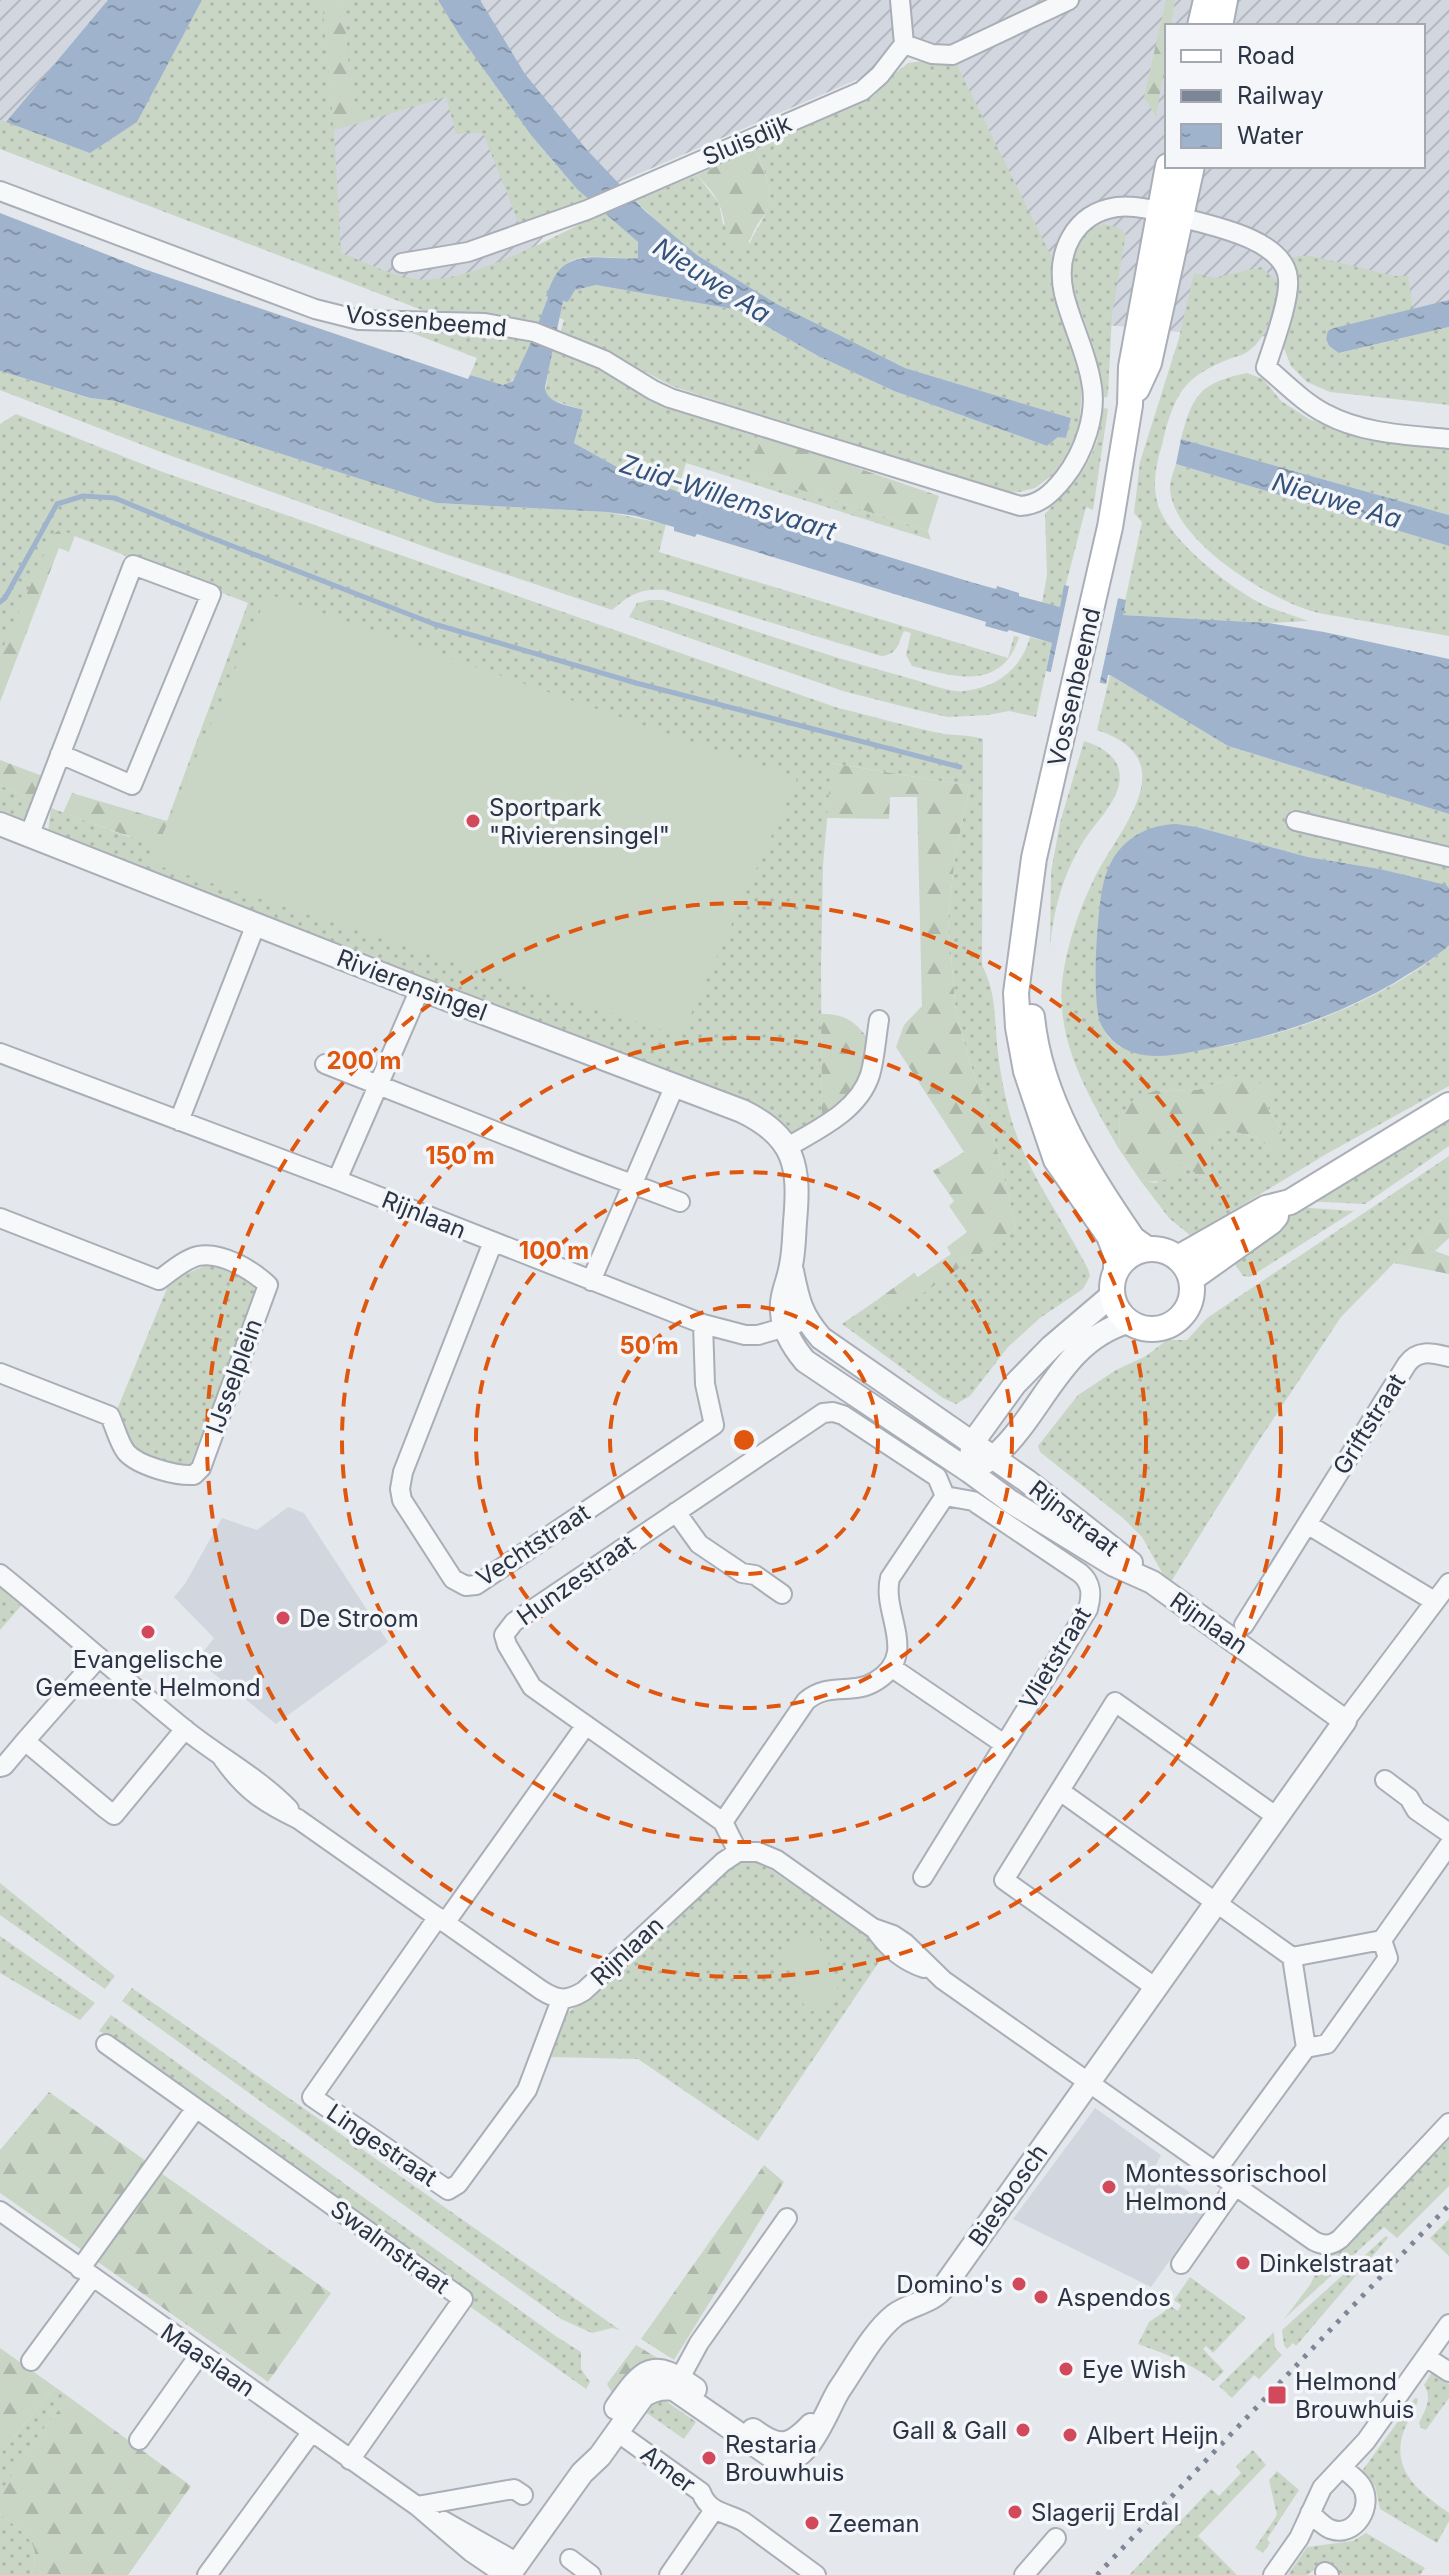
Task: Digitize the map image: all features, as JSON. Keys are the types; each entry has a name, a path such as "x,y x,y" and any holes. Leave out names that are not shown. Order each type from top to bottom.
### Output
{"main road":[{"path":"1200,24 1206,0"},
{"path":"1220,24 1225,0"},
{"name":"Vossenbeemd","path":"1114,1283 1116,1254 1109,1236 1056,1160 1036,1104 1018,1027 1016,993 1034,858 1110,527 1130,405 1149,363 1170,215 1168,168"},
{"name":"Vossenbeemd","path":"1170,215 1191,168"},
{"name":"Vossenbeemd","path":"1021,969 1030,992 1033,1024 1053,1098 1077,1151 1133,1239 1147,1249"},
{"path":"1191,1279 1271,1222 1286,1204 1449,1105"},
{"path":"1178,1258 1266,1208 1286,1204"},
{"path":"1147,1249 1168,1252 1178,1258 1191,1279 1190,1304 1184,1314 1175,1323 1151,1330 1128,1322 1115,1305 1114,1283 1129,1256 1147,1249"}],"street":[{"path":"900,0 904,44 932,54 952,55 1069,0"},
{"name":"Sluisdijk","path":"402,263 468,252 587,210 862,91 880,75 904,44"},
{"name":"Vossenbeemd","path":"0,191 315,309 359,320 485,323 534,332 604,360 670,398 1020,506 1033,505 1051,494 1078,458 1087,433 1092,382 1062,281 1067,243 1088,217 1099,212 1118,207 1143,208 1170,215"},
{"path":"1170,215 1255,241 1273,252 1286,268 1288,289 1266,367 1298,394 1326,414 1377,432 1449,439"},
{"path":"29,836 60,754 133,565 211,594 132,785 60,754"},
{"path":"1296,821 1449,857"},
{"name":"Rivierensingel","path":"0,824 761,1120 777,1134 786,1148 794,1163 798,1186 791,1266 800,1309 794,1349 805,1361 969,1471"},
{"path":"179,1121 256,924"},
{"path":"337,1180 420,989"},
{"path":"786,1148 839,1116 856,1099 869,1078 879,1020"},
{"name":"Rijnlaan","path":"0,1053 337,1180 703,1324 745,1335 758,1335 796,1324"},
{"path":"325,1064 680,1202"},
{"path":"591,1281 675,1085"},
{"name":"IJsselplein","path":"0,1218 159,1280 195,1256 209,1255 249,1268 268,1285 201,1468 194,1475 180,1476 134,1460 124,1450 110,1416 0,1373"},
{"name":"Vechtstraat","path":"493,1242 403,1472 400,1489 402,1500 453,1579 466,1586 476,1585 714,1425 705,1384 703,1324"},
{"path":"969,1471 973,1442 1015,1384 1051,1347 1102,1306 1114,1283"},
{"path":"969,1471 994,1457 1015,1434 1052,1380 1074,1355 1091,1340 1114,1326 1128,1322"},
{"path":"796,1324 994,1457"},
{"name":"Griftstraat","path":"1244,1625 1412,1357 1420,1353 1449,1357"},
{"name":"Hunzestraat","path":"738,1852 723,1822 532,1687 504,1635 514,1622 823,1413 843,1415 937,1477 945,1496"},
{"name":"Rijnstraat","path":"994,1457 1121,1553 1152,1582"},
{"name":"Rijnlaan","path":"969,1471 1011,1502 1102,1558 1152,1582 1345,1721"},
{"path":"723,1822 814,1693 833,1688 867,1686 880,1679 891,1667 898,1638 888,1604 890,1578 945,1496"},
{"name":"Vlietstraat","path":"923,1877 1088,1609 1091,1591 1086,1578 1080,1573 973,1501 945,1496"},
{"path":"676,1512 699,1544 742,1573 755,1575 782,1594"},
{"path":"1307,1524 1434,1601"},
{"path":"0,1574 185,1729 223,1759 260,1782 298,1819 541,1990 561,2000"},
{"path":"1089,2081 1345,1721 1449,1583"},
{"path":"0,1767 99,1657"},
{"path":"891,1667 1004,1744"},
{"path":"1156,1988 1004,1880 1115,1702 1277,1817"},
{"path":"442,1920 586,1725"},
{"path":"25,1741 114,1815 185,1729"},
{"path":"1385,1780 1409,1798 1416,1810 1449,1833"},
{"path":"1060,1791 1292,1957 1306,2048"},
{"path":"1292,1957 1382,1940 1449,1845"},
{"path":"738,1852 758,1852 777,1860 873,1928 905,1943 934,1972 1323,2246 1340,2239 1449,2123"},
{"name":"Rijnlaan","path":"561,2000 584,1991 723,1862 738,1852"},
{"name":"Lingestraat","path":"442,1920 312,2097 448,2190 458,2184 527,2090 561,2000"},
{"path":"1216,2171 1306,2048 1327,2044 1354,2009 1388,1958 1382,1940"},
{"name":"Swalmstraat","path":"106,2044 463,2299 350,2460"},
{"name":"Biesbosch","path":"677,2383 765,2439 780,2443 794,2442 828,2407 891,2318 906,2307 936,2297 1089,2081"},
{"path":"31,2361 196,2108"},
{"path":"1181,2264 1236,2185"},
{"name":"Maaslaan","path":"0,2211 417,2506 479,2539 510,2571"},
{"path":"510,2571 582,2473 591,2452 612,2428 630,2388 648,2372 658,2370 677,2383 699,2343 787,2218"},
{"path":"1273,2575 1299,2538 1322,2488 1366,2441 1449,2324"},
{"path":"139,2440 200,2354"},
{"path":"1426,2357 1449,2372"},
{"name":"Amer","path":"612,2428 701,2492 704,2501 714,2510 744,2522 816,2575"},
{"path":"209,2574 311,2433"},
{"path":"1310,2513 1331,2529 1342,2530 1362,2518 1367,2500 1362,2486 1343,2468"},
{"path":"417,2506 514,2489 523,2495"},
{"name":"Amer","path":"669,2575 714,2510"},
{"path":"1024,2575 1056,2538"},
{"path":"570,2559 591,2575"}],"shaded area":[{"path":"0,0 1449,0 1449,304 1315,339 1177,332 1087,323 928,49 578,200 499,285 394,292 0,131"},
{"name":"De Stroom","path":"288,1507 304,1513 388,1642 276,1724 197,1660 214,1638 174,1597 185,1584 222,1518 257,1530"},
{"name":"Montessorischool Helmond","path":"1095,2108 1161,2155 1154,2169 1209,2205 1151,2287 1013,2219"}],"green space":[{"path":"202,0 322,0 341,253 397,275 437,279 486,267 605,212 638,242 638,258 579,258 562,267 546,296 537,328 430,313 0,149 0,120 90,153 137,122"},
{"path":"322,0 343,0 350,82 359,123 334,130"},
{"path":"343,0 438,0 536,141 567,178 591,200 521,229 483,133 456,134 446,97 359,123 350,82"},
{"path":"1166,0 1175,0 1171,24 1165,24 1165,65 1156,117 1144,97"},
{"path":"954,59 1055,264 1065,325 1082,387 1079,432 1071,454 1062,468 1035,488 1019,492 995,491 672,386 560,334 564,320 558,317 563,301 568,302 575,290 596,285 738,310 818,356 894,391 1047,446 1058,437 1066,438 1071,418 905,368 777,304 697,255 670,235 635,200 697,175 719,203 723,224 750,243 767,212 769,200 766,177 755,149 875,95 908,63 923,61 941,65"},
{"path":"755,149 767,179 769,203 749,241 742,248 730,238 716,198 697,175"},
{"path":"1104,224 1119,228 1126,234 1112,314 1106,398 1073,277 1077,245 1087,233"},
{"path":"1312,256 1394,276 1408,276 1413,309 1328,331 1326,339 1329,346 1340,353 1449,327 1449,405 1330,392 1307,382 1291,366 1283,346 1296,291 1297,274 1290,258"},
{"path":"1261,267 1279,283 1267,327 1249,351 1204,371 1188,383 1180,394 1170,415 1158,460 1156,497 1164,519 1174,533 1217,574 1262,604 1308,621 1269,623 1122,615 1142,522 1134,513 1140,462 1179,338 1194,273 1214,278"},
{"path":"481,327 532,340 518,372 507,384 470,375 477,358 412,333"},
{"path":"552,344 762,435 750,473 928,531 931,540 686,463 677,492 628,473 574,443 583,410 552,400 545,393"},
{"path":"0,371 89,398 115,401 436,503 607,512 666,524 659,552 1008,658 989,673 975,676 944,674 912,666 906,655 911,633 904,631 894,651 881,656 664,590 635,594 612,610 166,454 0,390"},
{"path":"1247,373 1263,379 1281,401 1309,419 1330,427 1449,441 1449,515 1181,439 1190,411 1201,393 1219,381"},
{"path":"1105,408 1108,409 1093,510 1086,507 1060,607 1042,603 1047,575 1045,514 1076,479 1091,456"},
{"path":"16,414 160,471 838,708 939,733 983,739 982,965 992,994 1002,1079 1010,1115 1025,1156 1088,1269 1090,1276 1083,1289 1040,1318 1008,1347 970,1396 956,1404 943,1398 842,1324 877,1300 888,1317 1016,1228 989,1116 956,1014 948,919 955,856 970,786 832,763 823,865 822,1121 793,1141 761,1109 746,1100 48,833 51,808 129,837 187,828 167,821 248,603 59,530 0,655 0,424"},
{"path":"762,435 939,496 928,531 749,473"},
{"path":"1176,464 1449,546 1449,636 1311,611 1247,580 1204,546 1175,508 1170,488"},
{"path":"59,530 75,535 69,552 59,548 0,702 0,655 48,545"},
{"name":"Sportpark \"Rivierensingel\"","path":"268,594 797,779 681,1036 150,863"},
{"path":"662,600 952,691 977,689 998,681 1021,658 1030,637 1052,643 1036,717 1009,711 948,717 843,691 629,617 637,603"},
{"path":"1014,636 1019,637 1008,657"},
{"path":"1110,675 1228,746 1449,814 1449,848 1316,819 1291,810 1285,826 1449,868 1449,888 1380,869 1308,857 1197,827 1162,825 1100,1024 1120,1047 1226,1046 1301,1026 1382,991 1407,977 1449,945 1449,1086 1328,1153 1191,1236 1169,1218 1140,1180 1156,1183 1183,1163 1198,1176 1210,1178 1211,1144 1226,1130 1248,1135 1279,1151 1282,1130 1239,1076 1197,1090 1154,1091 1120,1116 1119,1149 1097,1111 1070,1049 1062,1006 1067,955 1085,899 1131,815 1142,776 1138,758 1123,743 1097,730"},
{"path":"1084,741 1111,756 1118,768 1119,784 1113,799 1070,867 1056,907 1050,949 1051,872 1060,823"},
{"path":"0,760 45,777 36,803 0,785"},
{"path":"831,763 970,786 955,856 948,919 956,1014 989,1116 1016,1228 888,1318 877,1300 914,1273 918,1277 951,1254 947,1247 967,1232 949,1206 954,1201 933,1171 964,1152 896,1047 904,1025 922,1006 917,797 890,797 889,819 827,818"},
{"path":"0,785 36,803 31,818 25,817 22,826 0,815"},
{"path":"72,793 187,827 230,872 63,813"},
{"path":"821,1014 840,1016 852,1022 875,1047 868,1076 822,1121"},
{"path":"1239,1076 1273,1087 1268,1110 1282,1130 1280,1152 1248,1135 1226,1130 1211,1144 1211,1178 1198,1176 1183,1163 1164,1180 1140,1180 1119,1149 1120,1116 1133,1100 1154,1091 1197,1090"},
{"path":"1449,1114 1449,1146 1365,1204 1305,1201"},
{"path":"1449,1156 1449,1214 1394,1263 1341,1317 1169,1585 1142,1537 1123,1518 1040,1452 1038,1446 1078,1395 1116,1370 1146,1356 1167,1340 1187,1340 1207,1318"},
{"path":"1295,1207 1354,1211 1250,1277 1243,1276 1231,1258"},
{"path":"1449,1214 1449,1238 1435,1251 1449,1256 1449,1274 1394,1263"},
{"path":"211,1263 260,1283 188,1470 133,1449 116,1412 170,1281"},
{"path":"0,1588 21,1606 0,1630"},
{"path":"747,1857 760,1862 887,1950 758,2141 638,2059 548,2057 567,2013 590,1996 733,1862"},
{"path":"0,1883 115,1976 105,1989 0,1915"},
{"path":"817,1932 842,2000 807,2013 781,1946"},
{"path":"0,1936 95,2003 80,2020 0,1973"},
{"path":"132,1988 620,2330 612,2328 592,2333 561,2319 122,2001"},
{"path":"111,2015 581,2352 581,2369 590,2382 586,2389 468,2305 451,2276 214,2111 121,2042 99,2031"},
{"path":"49,2092 146,2161 82,2250 0,2193 0,2150"},
{"path":"1449,2135 1449,2186 1397,2238 1384,2227 1284,2319 1310,2285 1325,2254 1340,2249"},
{"path":"764,2165 784,2182 674,2360 641,2339"},
{"path":"161,2173 331,2293 268,2382 98,2262"},
{"path":"1449,2219 1449,2256 1430,2238"},
{"path":"1386,2236 1388,2238 1296,2346 1293,2343 1287,2349 1282,2330"},
{"path":"1190,2277 1246,2318 1213,2353 1206,2346 1203,2349 1224,2371 1214,2381 1187,2364 1138,2344 1149,2322 1169,2305 1178,2311 1181,2305 1174,2300"},
{"path":"1274,2332 1275,2348 1282,2355 1259,2379 1254,2375 1232,2398 1219,2386"},
{"path":"636,2345 664,2362 619,2395 612,2393 607,2384"},
{"path":"0,2348 55,2387 0,2454"},
{"path":"1432,2372 1449,2384 1449,2398 1426,2430 1419,2423 1428,2400 1424,2385"},
{"path":"55,2387 69,2397 41,2432 0,2494 0,2454"},
{"path":"69,2397 191,2486 128,2575 31,2575 35,2554 33,2546 0,2514 0,2494 8,2480"},
{"path":"1415,2398 1418,2399 1417,2403 1403,2433 1401,2459 1419,2489 1449,2513 1449,2521 1437,2543 1380,2509 1375,2486 1362,2471"},
{"path":"663,2399 696,2422 684,2439 644,2411"},
{"path":"1253,2450 1266,2465 1198,2536 1237,2575 1129,2575 1211,2489 1219,2496 1241,2473 1236,2466"},
{"path":"1277,2471 1299,2490 1267,2539 1270,2543 1263,2553 1255,2548 1277,2515 1269,2480"},
{"path":"0,2514 33,2546 35,2554 31,2575 0,2575"},
{"path":"1366,2533 1425,2568 1420,2575 1342,2575 1331,2567 1320,2566 1307,2575 1288,2575 1307,2547 1353,2541"}],"water":[{"path":"108,0 202,0 137,122 90,153 6,122"},
{"name":"Nieuwe Aa","path":"438,0 480,0 525,74 587,150 645,211 697,255 777,304 905,368 1071,418 1066,438 1058,437 1047,446 894,391 818,356 738,310 596,285 575,290 568,302 563,301 545,387 549,397 583,410 574,443 628,473 684,494 686,491 707,498 707,501 1060,607 1064,585 1126,600 1123,615 1269,623 1449,659 1449,814 1228,746 1110,675 1106,684 1046,671 1052,643 985,626 986,622 967,616 697,534 695,537 674,531 674,527 636,516 436,503 115,401 90,398 0,371 0,213 144,269 468,379 470,375 503,385 513,381 559,270 579,259 638,258 638,242 577,189 531,135"},
{"path":"1449,300 1449,327 1339,353 1329,346 1326,339 1328,331 1334,328"},
{"name":"Nieuwe Aa","path":"1181,439 1449,515 1449,546 1176,464"},
{"path":"1176,824 1308,857 1380,869 1446,885 1449,888 1449,945 1423,965 1373,994 1286,1030 1176,1055 1149,1056 1124,1048 1108,1035 1098,1013 1096,956 1103,885 1112,860 1133,837 1157,826"}],"pier":[{"path":"1070,582 1119,594 1099,686 1050,676"}],"waterway":[{"path":"0,602 57,504 83,496 115,498 434,624 636,683 960,767"}],"railway":[{"path":"1097,2575 1449,2205"}],"place":[{"name":"Sportpark \"Rivierensingel\"","path":"473,821"},
{"name":"De Stroom","path":"283,1618"},
{"name":"Evangelische Gemeente Helmond","path":"148,1632"},
{"name":"Montessorischool Helmond","path":"1109,2187"},
{"name":"Dinkelstraat","path":"1243,2263"},
{"name":"Domino's","path":"1019,2284"},
{"name":"Aspendos","path":"1041,2297"},
{"name":"Eye Wish","path":"1066,2369"},
{"name":"Helmond Brouwhuis","path":"1277,2395"},
{"name":"Gall & Gall","path":"1023,2430"},
{"name":"Albert Heijn","path":"1070,2435"},
{"name":"Restaria Brouwhuis","path":"709,2458"},
{"name":"Slagerij Erdal","path":"1015,2512"},
{"name":"Zeeman","path":"812,2523"}],"water label":[{"name":"Zuid-Willemsvaart","path":"728,497"}]}
